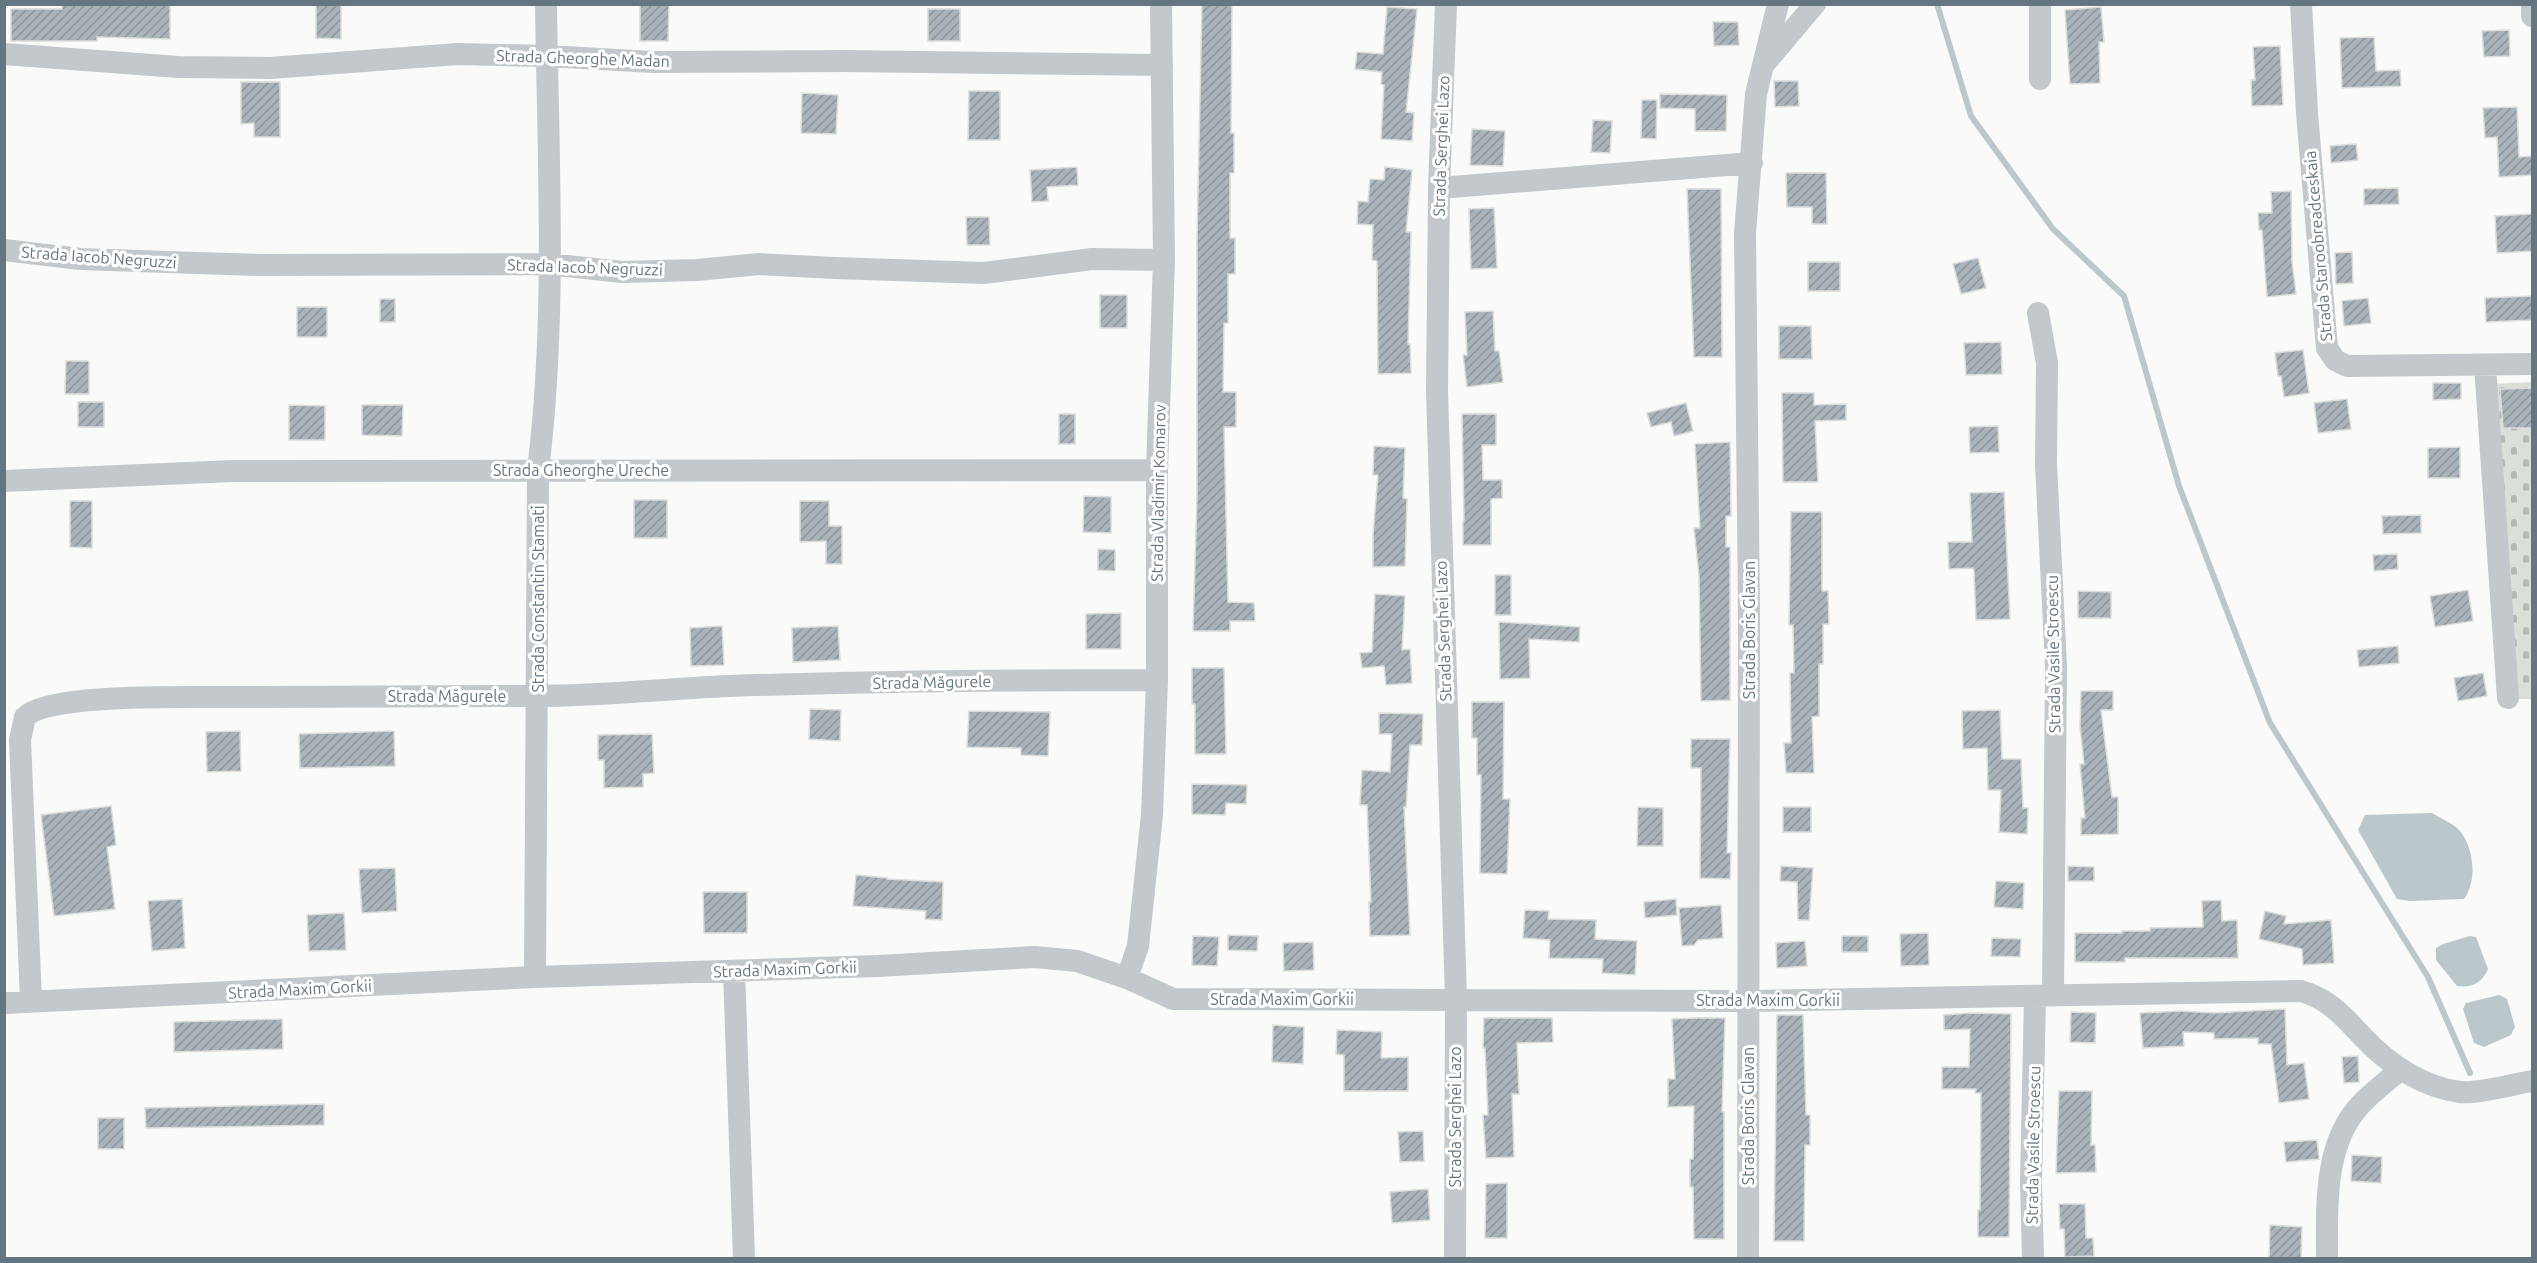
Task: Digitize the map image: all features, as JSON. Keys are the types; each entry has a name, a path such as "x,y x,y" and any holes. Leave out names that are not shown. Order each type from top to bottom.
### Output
{"street":[{"name":"Strada Constantin Stamati","path":"535,977 538,470 544,419 549,264 546,4"},
{"name":"Strada Vladimir Komarov","path":"1127,978 1138,946 1152,815 1158,680 1157,470 1164,260 1161,4"},
{"name":"Strada Serghei Lazo","path":"1446,4 1438,188 1437,391 1456,998 1455,1258"},
{"name":"Strada Boris Glavan","path":"1748,1258 1749,613 1745,233 1756,94 1778,4"},
{"path":"1763,66 1815,4"},
{"path":"2040,4 2040,79"},
{"name":"Strada Staroobreadceskaia","path":"2301,4 2307,113 2327,348 2336,360 2347,366 2532,364"},
{"path":"2532,4 2532,16"},
{"name":"Strada Gheorghe Madan","path":"4,54 178,67 247,68 357,63 458,54 653,62 845,61 1162,65"},
{"path":"1438,188 1752,163"},
{"name":"Strada Iacob Negruzzi","path":"4,250 80,259 260,265 549,264 622,272 697,270 759,264 984,273 1092,259 1164,260"},
{"name":"Strada Vasile Stroescu","path":"2033,1258 2031,1182 2044,995 2056,666 2046,464 2047,363 2038,313"},
{"path":"2485,365 2508,698"},
{"name":"Strada Gheorghe Ureche","path":"4,481 233,471 1157,470"},
{"name":"Strada Măgurele","path":"31,1001 21,740 23,721 33,710 61,703 157,698 384,695 538,696 752,686 971,680 1158,680"},
{"name":"Strada Maxim Gorkii","path":"4,1003 535,977 878,966 1035,957 1077,961 1127,978 1173,999 1456,998 1749,1001 2301,991 2317,995 2333,1005 2380,1055 2424,1082 2462,1092 2532,1081"},
{"path":"734,971 744,1258"},
{"path":"2327,1258 2331,1166 2339,1142 2350,1118 2362,1103 2401,1069"}],"green space":[{"path":"2532,382 2532,699 2515,699 2492,384"}],"shaded area":[{"path":"2432,813 2457,828 2467,843 2472,863 2471,883 2468,891 2464,899 2410,901 2397,899 2358,830 2365,815"},
{"path":"2470,936 2476,937 2488,969 2476,984 2457,986 2436,960 2436,948"},
{"path":"2499,995 2507,999 2515,1027 2511,1035 2484,1047 2474,1043 2463,1009 2466,1003"}],"building":[{"path":"62,4 170,4 170,39 97,37 97,41 11,41 11,9 62,9"},
{"path":"316,4 341,4 341,39 316,38"},
{"path":"640,4 669,4 668,41 640,41"},
{"path":"1202,4 1232,4 1231,133 1234,133 1234,173 1230,173 1230,238 1235,238 1235,274 1228,274 1228,323 1224,323 1223,392 1236,392 1236,427 1224,427 1228,602 1254,603 1255,621 1230,621 1230,631 1193,631 1197,497 1197,238"},
{"path":"1387,7 1417,9 1406,112 1414,113 1412,141 1381,139 1384,85 1381,84 1382,72 1355,69 1357,52 1383,54"},
{"path":"2101,7 2104,42 2099,42 2100,83 2070,84 2065,10"},
{"path":"928,9 960,9 960,41 928,41"},
{"path":"1713,22 1738,22 1739,45 1714,46"},
{"path":"2509,30 2510,56 2484,57 2482,31"},
{"path":"2374,37 2376,71 2400,70 2401,86 2342,88 2340,38"},
{"path":"2280,46 2283,105 2252,106 2251,80 2255,80 2253,47"},
{"path":"1774,81 1798,81 1799,106 1775,107"},
{"path":"241,82 280,82 280,137 254,137 254,123 241,124"},
{"path":"969,91 1000,91 1000,140 968,140"},
{"path":"802,93 838,95 836,134 801,133"},
{"path":"1660,94 1727,95 1726,131 1695,131 1695,109 1660,108"},
{"path":"1642,100 1657,100 1656,139 1641,138"},
{"path":"2517,107 2519,157 2532,156 2532,175 2499,177 2497,137 2485,138 2483,108"},
{"path":"1593,120 1612,121 1610,153 1591,152"},
{"path":"1472,129 1505,131 1503,166 1470,165"},
{"path":"2356,144 2358,160 2331,163 2330,146"},
{"path":"1077,167 1078,185 1047,187 1048,201 1032,202 1030,170"},
{"path":"1385,167 1412,170 1406,232 1411,232 1408,344 1410,344 1411,373 1378,374 1377,261 1372,260 1373,225 1357,224 1358,201 1368,202 1370,179 1384,180"},
{"path":"1786,173 1826,173 1827,224 1812,224 1812,207 1787,207"},
{"path":"2398,188 2399,204 2364,205 2364,189"},
{"path":"1687,189 1721,189 1722,357 1694,357"},
{"path":"2291,191 2292,262 2296,294 2267,297 2262,230 2259,230 2258,213 2272,213 2271,192"},
{"path":"1494,208 1497,268 1471,269 1469,209"},
{"path":"2532,214 2532,251 2497,253 2495,216"},
{"path":"966,217 989,217 990,245 967,245"},
{"path":"2352,252 2353,283 2336,284 2335,253"},
{"path":"1978,258 1986,288 1961,294 1953,264"},
{"path":"1808,262 1840,262 1840,291 1808,291"},
{"path":"1100,295 1127,295 1127,328 1100,328"},
{"path":"2532,296 2532,320 2486,322 2485,298"},
{"path":"2368,298 2371,323 2344,326 2342,301"},
{"path":"380,299 395,299 395,322 380,322"},
{"path":"297,307 327,307 327,337 297,337"},
{"path":"1493,311 1495,351 1499,351 1503,382 1467,387 1463,355 1467,355 1465,312"},
{"path":"1779,326 1811,326 1812,359 1779,359"},
{"path":"2001,342 2002,374 1966,375 1964,343"},
{"path":"2303,350 2309,393 2284,397 2275,353"},
{"path":"66,361 89,361 89,394 65,394"},
{"path":"2433,383 2461,383 2461,399 2433,400"},
{"path":"2532,388 2532,428 2503,428 2500,389"},
{"path":"1782,393 1814,393 1814,405 1846,404 1846,420 1815,421 1818,482 1783,482"},
{"path":"2347,399 2351,429 2318,433 2314,403"},
{"path":"78,402 104,402 104,427 78,427"},
{"path":"1686,403 1693,431 1674,436 1671,422 1651,427 1647,413"},
{"path":"289,405 325,406 325,440 289,440"},
{"path":"362,405 403,405 402,436 362,435"},
{"path":"1059,414 1075,414 1075,444 1059,444"},
{"path":"1462,414 1496,414 1496,445 1482,445 1483,480 1502,480 1502,498 1491,499 1491,545 1463,545"},
{"path":"1998,426 1999,452 1970,453 1969,427"},
{"path":"1730,442 1731,516 1726,516 1726,547 1730,547 1730,700 1701,701 1699,576 1694,528 1700,528 1695,444"},
{"path":"1374,446 1405,448 1403,498 1407,499 1405,566 1373,567 1378,475 1373,475"},
{"path":"2460,447 2460,478 2428,478 2428,448"},
{"path":"2004,492 2010,619 1976,620 1973,568 1949,569 1948,542 1972,542 1970,493"},
{"path":"1084,496 1111,497 1111,533 1083,532"},
{"path":"634,500 667,500 667,538 634,538"},
{"path":"70,501 92,501 92,548 70,547"},
{"path":"800,501 829,501 829,526 842,526 842,564 826,564 826,541 800,542"},
{"path":"1791,512 1822,512 1822,591 1828,591 1829,624 1823,624 1823,664 1819,664 1819,716 1812,717 1814,773 1786,773 1784,743 1791,743 1790,673 1794,673 1793,625 1789,625"},
{"path":"2421,515 2421,533 2383,534 2382,516"},
{"path":"1098,549 1115,550 1115,571 1098,570"},
{"path":"2397,554 2398,569 2374,571 2373,555"},
{"path":"1495,575 1511,575 1511,615 1495,615"},
{"path":"2468,590 2473,621 2435,627 2430,596"},
{"path":"2078,591 2111,592 2111,618 2078,618"},
{"path":"1375,594 1405,596 1402,650 1410,649 1412,683 1386,685 1384,666 1362,668 1360,653 1372,652"},
{"path":"1121,613 1121,649 1086,649 1086,614"},
{"path":"1499,622 1580,627 1579,642 1529,639 1530,678 1500,679"},
{"path":"722,626 724,665 691,666 690,628"},
{"path":"838,626 840,660 793,662 792,628"},
{"path":"2398,646 2399,663 2359,667 2357,650"},
{"path":"1192,668 1224,668 1226,754 1195,754"},
{"path":"2483,673 2487,696 2458,701 2454,678"},
{"path":"2081,691 2113,691 2113,710 2101,710 2112,797 2118,797 2118,834 2081,835 2081,818 2085,818 2080,764 2084,764 2080,726"},
{"path":"1472,702 1504,702 1503,799 1510,799 1507,874 1480,873 1481,775 1477,775 1477,738 1472,738"},
{"path":"810,709 841,710 840,741 809,739"},
{"path":"2000,710 2002,759 2021,759 2023,808 2028,808 2027,834 1999,832 2001,790 1988,790 1987,748 1963,749 1962,711"},
{"path":"969,711 1050,712 1048,756 1021,755 1021,748 967,747"},
{"path":"1379,713 1423,714 1422,745 1410,745 1406,807 1404,807 1410,935 1370,936 1367,805 1360,805 1362,770 1390,772 1392,734 1379,734"},
{"path":"240,731 241,771 207,772 206,732"},
{"path":"394,731 395,766 300,768 299,734"},
{"path":"652,734 654,773 643,774 643,787 604,788 604,760 598,760 598,735"},
{"path":"1691,739 1730,739 1727,853 1731,853 1730,879 1700,878 1701,768 1691,768"},
{"path":"1192,784 1247,785 1246,804 1226,803 1225,815 1192,814"},
{"path":"111,806 116,845 107,847 115,909 54,916 41,815"},
{"path":"1638,807 1663,808 1663,846 1637,846"},
{"path":"1783,807 1811,807 1811,832 1783,832"},
{"path":"1781,866 1813,868 1809,920 1798,920 1797,882 1780,881"},
{"path":"2068,866 2094,867 2094,881 2068,881"},
{"path":"395,868 397,911 362,913 359,869"},
{"path":"856,875 943,882 942,920 925,919 926,911 853,906"},
{"path":"1996,881 2024,883 2023,909 1994,907"},
{"path":"703,892 747,892 747,933 704,933"},
{"path":"182,899 185,948 152,951 148,901"},
{"path":"1676,899 1677,915 1645,918 1644,902"},
{"path":"2221,900 2222,921 2237,920 2238,958 2125,958 2125,962 2075,962 2075,933 2122,933 2122,931 2150,931 2150,928 2203,927 2202,901"},
{"path":"1721,905 1723,938 1698,940 1694,945 1682,946 1679,908"},
{"path":"1525,910 1549,911 1548,919 1596,920 1595,939 1637,941 1635,975 1602,973 1603,959 1549,958 1550,940 1523,938"},
{"path":"2265,911 2286,916 2284,924 2331,920 2334,963 2303,965 2302,949 2259,939"},
{"path":"344,913 346,950 309,951 307,915"},
{"path":"1928,933 1929,965 1901,966 1900,934"},
{"path":"1228,935 1258,936 1257,951 1228,950"},
{"path":"1193,936 1219,937 1217,966 1192,965"},
{"path":"1842,936 1868,936 1868,952 1842,952"},
{"path":"1992,938 2021,939 2020,957 1991,956"},
{"path":"1805,941 1807,966 1777,968 1776,943"},
{"path":"1313,942 1314,970 1284,971 1283,943"},
{"path":"2285,1009 2287,1065 2304,1063 2309,1099 2279,1103 2271,1044 2258,1044 2258,1038 2214,1039 2214,1033 2183,1032 2184,1046 2143,1048 2140,1013 2182,1011 2214,1013"},
{"path":"2071,1012 2096,1013 2095,1043 2070,1042"},
{"path":"2011,1014 2009,1237 1978,1237 1981,1093 1975,1093 1976,1089 1942,1089 1942,1067 1969,1067 1970,1029 1944,1030 1944,1015"},
{"path":"1777,1015 1803,1015 1806,1115 1810,1115 1810,1145 1805,1145 1804,1241 1774,1241"},
{"path":"1484,1018 1552,1018 1553,1042 1517,1043 1519,1094 1512,1094 1514,1157 1486,1158 1483,1115 1488,1115 1485,1048 1483,1048"},
{"path":"1725,1018 1722,1112 1724,1112 1724,1239 1694,1239 1690,1159 1693,1159 1694,1106 1668,1107 1668,1079 1675,1079 1672,1019"},
{"path":"282,1019 283,1049 174,1052 174,1022"},
{"path":"1273,1025 1304,1027 1303,1064 1272,1062"},
{"path":"1337,1030 1382,1032 1381,1058 1408,1057 1408,1091 1344,1091 1344,1055 1336,1054"},
{"path":"2358,1056 2359,1082 2344,1083 2342,1057"},
{"path":"2059,1091 2092,1091 2091,1145 2095,1145 2096,1172 2056,1173"},
{"path":"324,1104 324,1125 146,1128 145,1108"},
{"path":"98,1118 124,1118 124,1149 98,1149"},
{"path":"1423,1131 1424,1161 1400,1162 1398,1132"},
{"path":"2317,1140 2319,1159 2286,1162 2284,1142"},
{"path":"2352,1155 2382,1157 2381,1183 2351,1181"},
{"path":"1507,1183 1507,1238 1485,1238 1486,1184"},
{"path":"1428,1189 1430,1220 1392,1223 1390,1192"},
{"path":"2059,1204 2085,1204 2086,1238 2093,1238 2094,1256 2065,1257 2064,1229 2060,1229"},
{"path":"2270,1225 2302,1227 2301,1258 2269,1258"}],"waterway":[{"path":"1937,4 1971,116 2053,229 2124,296 2179,486 2270,723 2428,977 2470,1073"}]}
